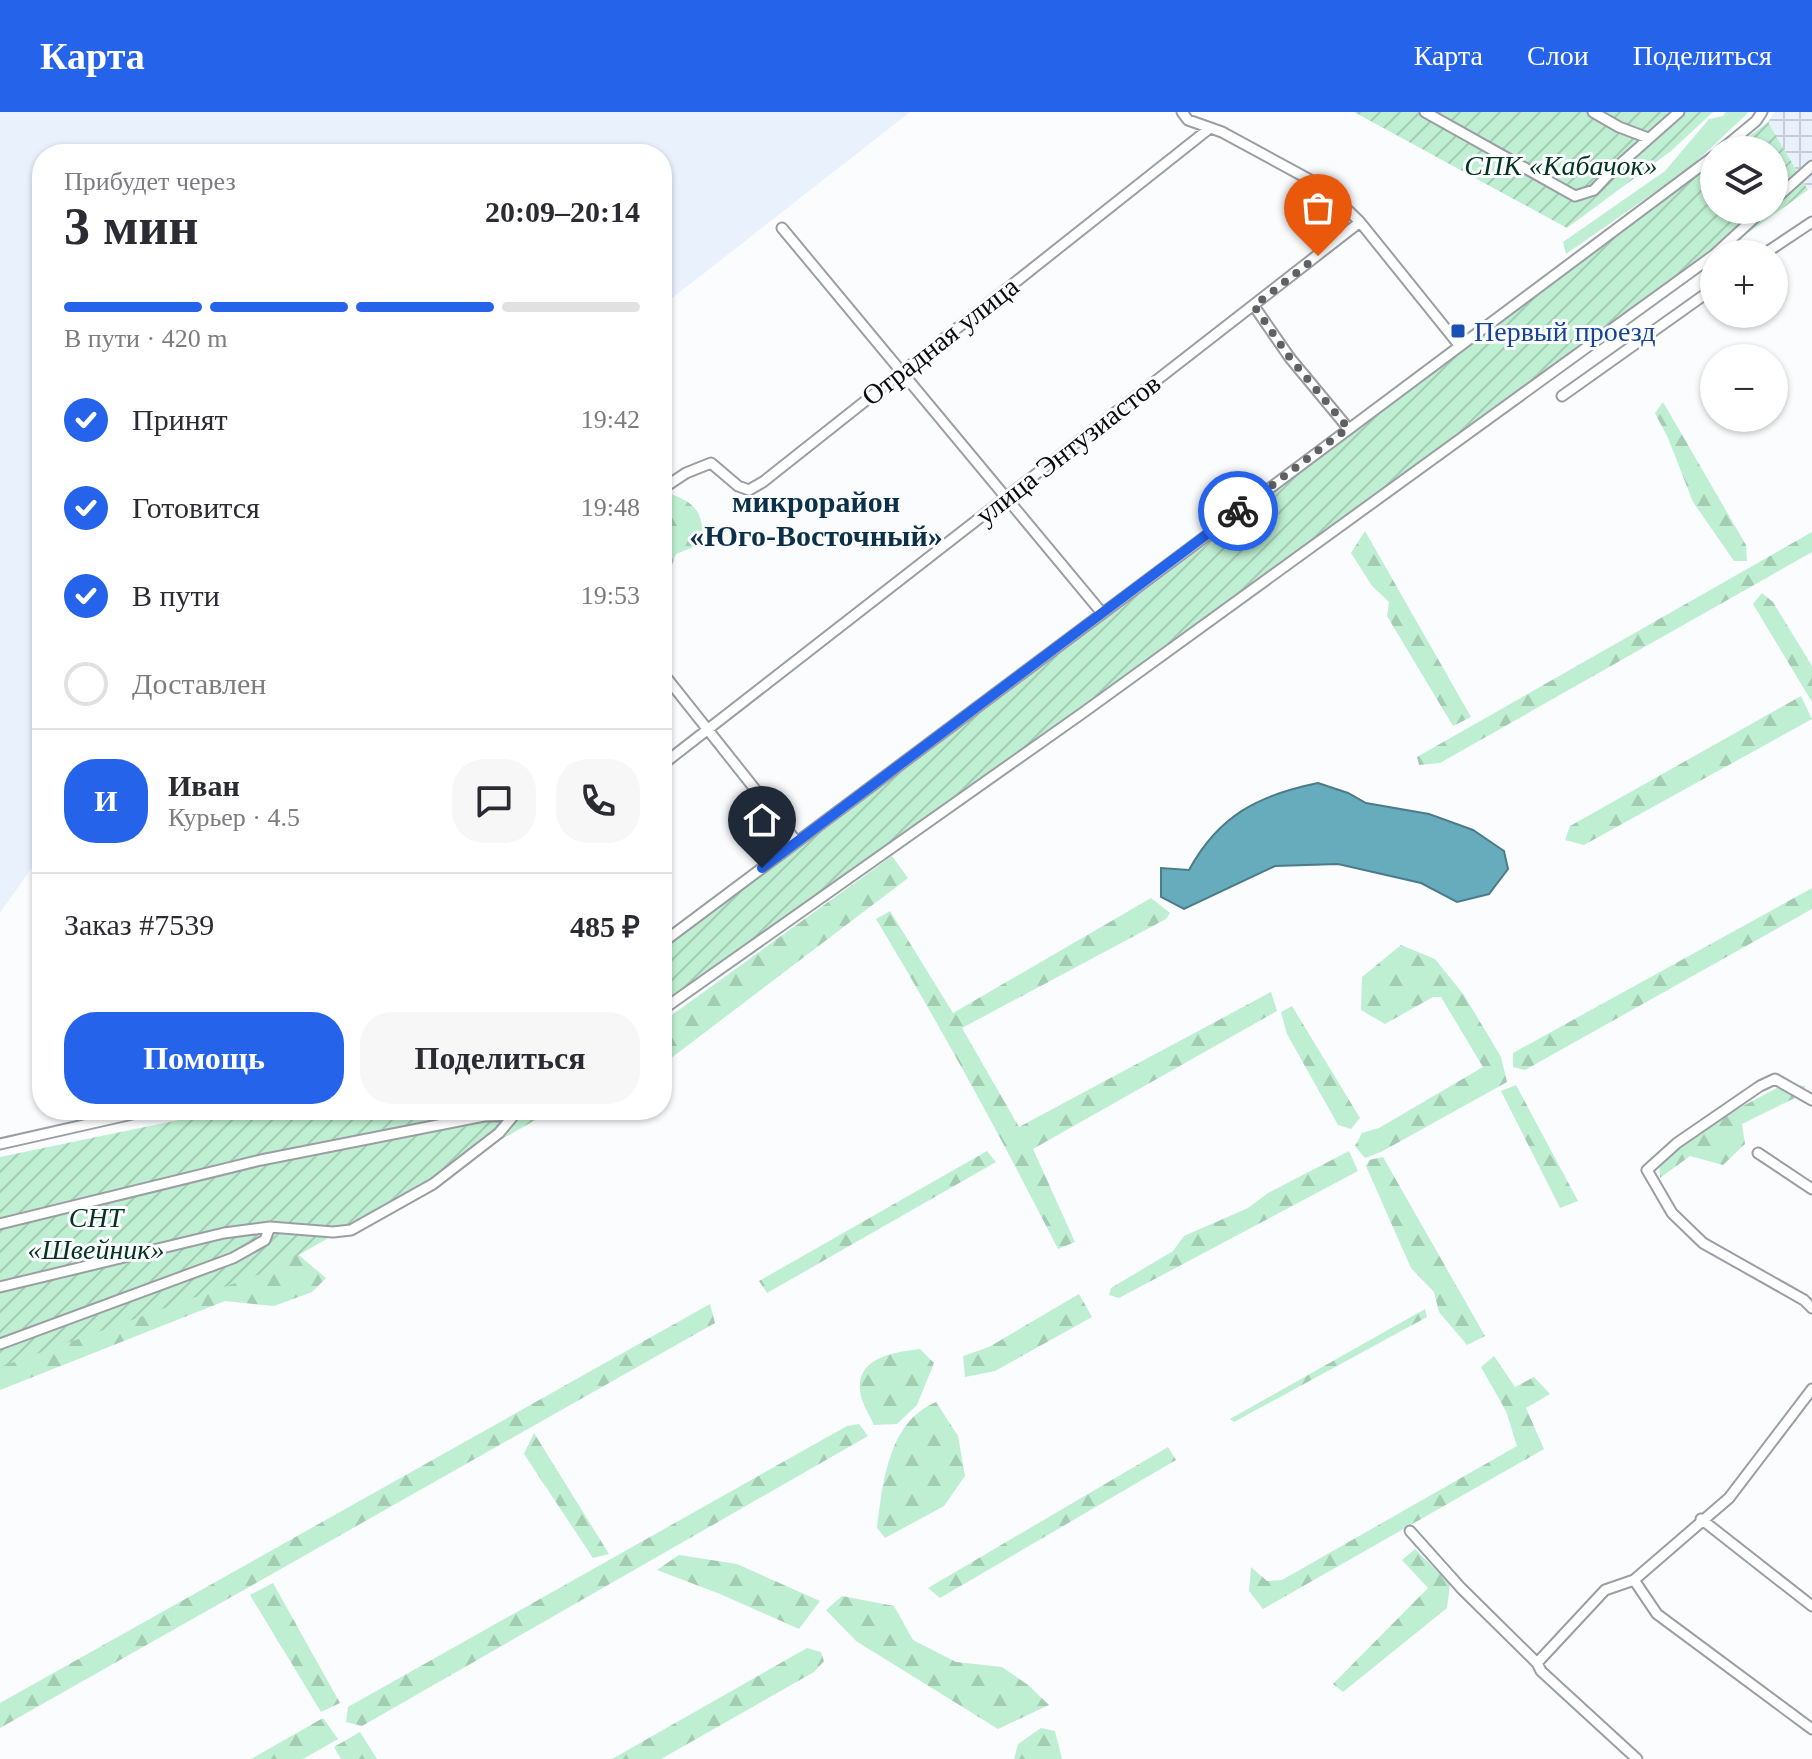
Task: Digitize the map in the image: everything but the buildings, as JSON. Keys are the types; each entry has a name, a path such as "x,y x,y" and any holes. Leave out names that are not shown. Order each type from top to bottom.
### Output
{"street":[{"path":"1182,112 1188,120 1222,132 1325,188 1360,222 1459,345"},
{"path":"1425,112 1575,196 1594,190 1679,112"},
{"path":"1593,112 1619,127 1648,138"},
{"path":"1738,136 1762,112"},
{"name":"Отрадная улица","path":"672,482 711,463 738,486 749,490 763,482 1210,128"},
{"path":"672,936 1700,166"},
{"path":"1788,187 1812,166"},
{"name":"улица Энтузиастов","path":"672,757 1360,222"},
{"path":"1785,240 1812,222"},
{"path":"1730,240 1747,224"},
{"path":"782,228 1102,613"},
{"path":"672,1003 1084,712 1700,264"},
{"path":"1562,396 1700,298"},
{"path":"1254,306 1290,358 1348,428"},
{"path":"672,685 797,842"},
{"path":"1812,1100 1775,1079 1677,1143 1647,1170 1672,1213 1703,1243 1804,1300 1812,1308"},
{"path":"0,1144 106,1120"},
{"path":"0,1224 261,1160 464,1120"},
{"path":"0,1287 224,1233 270,1227 333,1232 351,1230 433,1184 499,1133 511,1120"},
{"path":"1758,1153 1812,1189"},
{"path":"0,1344 233,1258 265,1240 270,1227"},
{"path":"1537,1663 1605,1590 1634,1580 1729,1498 1812,1389"},
{"path":"1701,1519 1812,1606"},
{"path":"1410,1531 1461,1588 1537,1663 1541,1671 1637,1759"},
{"path":"1634,1580 1657,1614 1812,1729"}],"shaded area":[{"path":"0,112 910,112 672,298 672,144 32,144 32,867 0,913"},
{"path":"1775,112 1812,112 1812,188 1808,190 1788,156 1788,136 1776,136 1768,122"}],"green space":[{"name":"СПК «Кабачок»","path":"1354,112 1713,112 1671,151 1567,228"},
{"path":"1726,112 1749,112 1723,136 1700,136 1700,158 1688,169 1566,254 1563,242 1665,171 1709,119 1723,116"},
{"path":"1768,122 1776,136 1750,136"},
{"path":"1788,156 1808,190 1788,204"},
{"path":"1700,173 1700,224 1761,224 1738,240 1700,240 1700,267 672,1005 672,943"},
{"path":"1663,402 1746,545 1747,561 1734,561 1693,502 1655,413"},
{"path":"672,494 694,508 703,533 694,547 676,554 672,565"},
{"path":"1365,531 1471,717 1453,726 1387,616 1389,602 1372,586 1351,553"},
{"path":"1812,532 1812,552 1440,763 1419,765 1417,757"},
{"path":"1762,593 1773,602 1812,666 1812,702 1753,604"},
{"path":"1801,696 1812,719 1584,845 1565,840 1570,826"},
{"path":"892,856 908,878 672,1057 672,1015"},
{"path":"1812,888 1812,909 1525,1070 1513,1067 1513,1053"},
{"path":"1151,898 1170,913 1166,919 962,1028 1019,1127 1271,992 1277,1011 1033,1149 1075,1242 1058,1249 970,1082 876,919 890,911 953,1013"},
{"path":"1401,945 1435,959 1464,995 1501,1057 1507,1082 1365,1158 1355,1146 1362,1133 1379,1128 1483,1067 1441,997 1433,997 1385,1024 1361,1010 1362,977"},
{"path":"1292,1006 1360,1118 1351,1129 1338,1125 1287,1034 1281,1012"},
{"path":"1784,1084 1805,1086 1805,1093 1742,1124 1745,1144 1723,1165 1690,1156 1660,1178 1662,1149"},
{"path":"1516,1085 1578,1201 1560,1208 1501,1091"},
{"name":"СНТ «Швейник»","path":"179,1120 535,1120 274,1269 0,1367 0,1157"},
{"path":"987,1151 996,1162 767,1293 759,1281"},
{"path":"1349,1151 1358,1171 1119,1298 1109,1295 1111,1288 1173,1251 1184,1236 1248,1208 1268,1193"},
{"path":"1383,1157 1485,1336 1467,1345 1439,1312 1434,1292 1411,1268 1366,1166 1369,1160"},
{"path":"287,1245 326,1278 312,1292 274,1306 225,1301 0,1390 0,1351"},
{"path":"1079,1294 1092,1317 995,1371 965,1377 963,1356 989,1347"},
{"path":"710,1304 715,1323 0,1728 0,1703"},
{"path":"1425,1309 1427,1317 1234,1422 1230,1419"},
{"path":"920,1349 934,1363 917,1405 897,1424 874,1425 861,1396 863,1373 877,1359"},
{"path":"1494,1356 1515,1387 1534,1377 1550,1394 1526,1408 1544,1449 1263,1609 1249,1591 1251,1567 1267,1581 1282,1580 1517,1446 1506,1411 1481,1367"},
{"path":"936,1402 958,1436 965,1476 944,1506 885,1538 877,1528 891,1456 907,1424 920,1411"},
{"path":"859,1424 868,1436 362,1726 346,1722 348,1707 847,1426"},
{"path":"534,1433 609,1554 593,1558 524,1454"},
{"path":"1168,1447 1176,1460 940,1598 928,1588"},
{"path":"1415,1549 1450,1584 1447,1608 1343,1692 1333,1684 1428,1588 1402,1560"},
{"path":"679,1555 737,1564 820,1601 799,1629 657,1570"},
{"path":"273,1583 340,1703 321,1712 250,1595"},
{"path":"842,1596 894,1606 913,1640 956,1662 1002,1667 1049,1705 998,1729 856,1641 826,1610"},
{"path":"807,1648 821,1652 824,1661 814,1672 661,1759 612,1759"},
{"path":"323,1718 338,1739 303,1759 251,1759"},
{"path":"1041,1728 1055,1731 1062,1759 1014,1759 1018,1744"},
{"path":"360,1732 377,1759 341,1759 334,1747"}],"water":[{"path":"1318,783 1366,803 1429,814 1473,830 1504,851 1508,869 1489,894 1457,902 1421,883 1338,864 1275,866 1184,909 1161,897 1161,868 1189,870 1214,835 1243,810 1277,794"}],"way so far":[{"path":"1238,511 1348,428 1290,358 1254,306 1318,256"}],"place":[{"name":"Первый проезд","path":"1458,331"}],"district":[{"name":"микрорайон «Юго-Восточный»","path":"816,518"}],"route":[{"path":"762,868 1238,511"}]}
